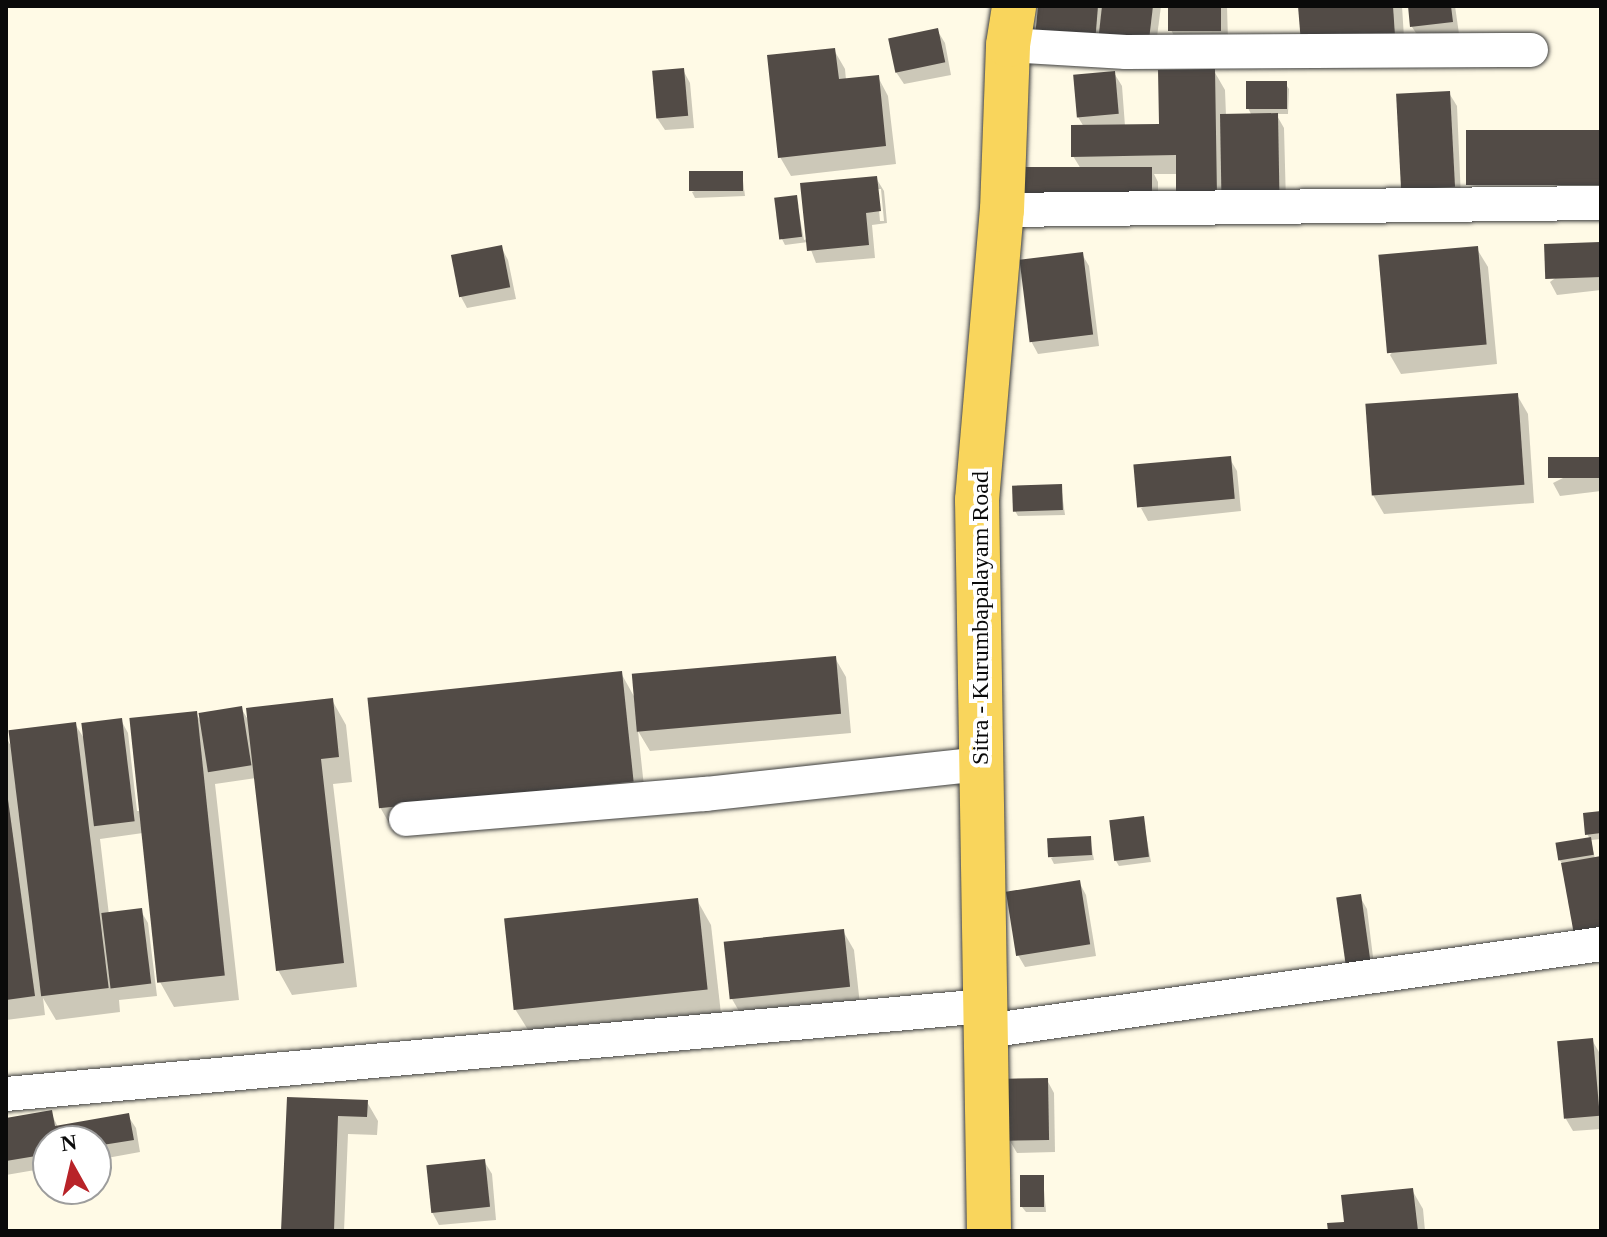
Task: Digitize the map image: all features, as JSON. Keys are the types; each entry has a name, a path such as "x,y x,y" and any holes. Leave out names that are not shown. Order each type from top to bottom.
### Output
{"main road":[{"name":"Sitra - Kurumbapalayam Road","path":"989,1231 977,500 1002,210 1011,26"}],"street":[{"path":"1011,26 1126,52 1531,50"},
{"path":"1002,210 1601,203"},
{"path":"406,819 705,794 981,764"},
{"path":"6,1094 985,1018 1601,944"}],"building":[{"path":"1038,6 1098,6 1095,43 1035,37"},
{"path":"1102,6 1153,6 1148,48 1098,42"},
{"path":"1168,6 1221,6 1221,31 1168,31"},
{"path":"1298,6 1393,6 1395,36 1301,43"},
{"path":"1408,6 1451,6 1453,22 1410,27"},
{"path":"938,28 945,62 895,73 888,39"},
{"path":"835,48 839,79 879,75 886,146 778,158 767,55"},
{"path":"684,68 688,116 656,119 652,71"},
{"path":"1215,69 1217,197 1176,197 1176,155 1071,157 1071,125 1159,124 1158,70"},
{"path":"1115,71 1119,114 1077,117 1073,75"},
{"path":"1246,81 1287,81 1287,109 1246,109"},
{"path":"1450,91 1455,187 1401,190 1396,94"},
{"path":"1278,113 1279,191 1221,192 1220,114"},
{"path":"1466,130 1601,130 1601,185 1466,185"},
{"path":"1023,167 1152,167 1152,206 1023,206"},
{"path":"689,171 743,171 743,191 689,191"},
{"path":"877,176 881,211 866,213 869,245 807,251 800,183"},
{"path":"797,195 802,237 779,239 774,198"},
{"path":"1600,242 1601,277 1545,279 1544,244"},
{"path":"502,245 510,287 459,297 451,255"},
{"path":"1478,246 1487,345 1387,353 1378,255"},
{"path":"1083,252 1093,334 1030,342 1019,260"},
{"path":"1518,393 1524,485 1372,495 1365,404"},
{"path":"1231,456 1235,499 1137,507 1133,465"},
{"path":"1548,457 1601,457 1601,478 1548,478"},
{"path":"1062,484 1063,510 1013,512 1012,486"},
{"path":"836,656 841,714 637,732 632,674"},
{"path":"622,671 634,781 379,808 367,698"},
{"path":"333,698 339,757 321,759 344,963 276,971 246,708"},
{"path":"242,706 251,765 208,772 199,713"},
{"path":"197,711 225,976 157,983 129,718"},
{"path":"122,718 135,821 94,826 81,723"},
{"path":"76,722 109,988 41,996 9,730"},
{"path":"6,785 35,996 6,1000"},
{"path":"1601,811 1601,833 1585,835 1583,813"},
{"path":"1144,816 1149,857 1114,861 1109,820"},
{"path":"1091,836 1092,855 1048,857 1047,838"},
{"path":"1591,837 1594,855 1558,860 1555,843"},
{"path":"1601,856 1601,936 1575,940 1561,863"},
{"path":"1080,880 1090,944 1016,956 1006,892"},
{"path":"1361,894 1372,969 1347,973 1336,897"},
{"path":"698,898 708,989 514,1010 504,918"},
{"path":"142,908 151,983 111,988 101,913"},
{"path":"844,929 850,987 730,999 724,942"},
{"path":"1593,1038 1600,1116 1564,1119 1557,1041"},
{"path":"1048,1078 1049,1140 1008,1141 1007,1079"},
{"path":"287,1097 368,1100 367,1117 338,1116 334,1231 281,1231"},
{"path":"52,1110 55,1125 32,1125 32,1157 6,1161 6,1118"},
{"path":"129,1113 134,1140 112,1143 112,1125 61,1125"},
{"path":"485,1159 490,1207 431,1213 426,1165"},
{"path":"1020,1175 1044,1175 1044,1207 1020,1207"},
{"path":"1413,1188 1418,1231 1328,1231 1327,1223 1344,1222 1341,1195"}]}
